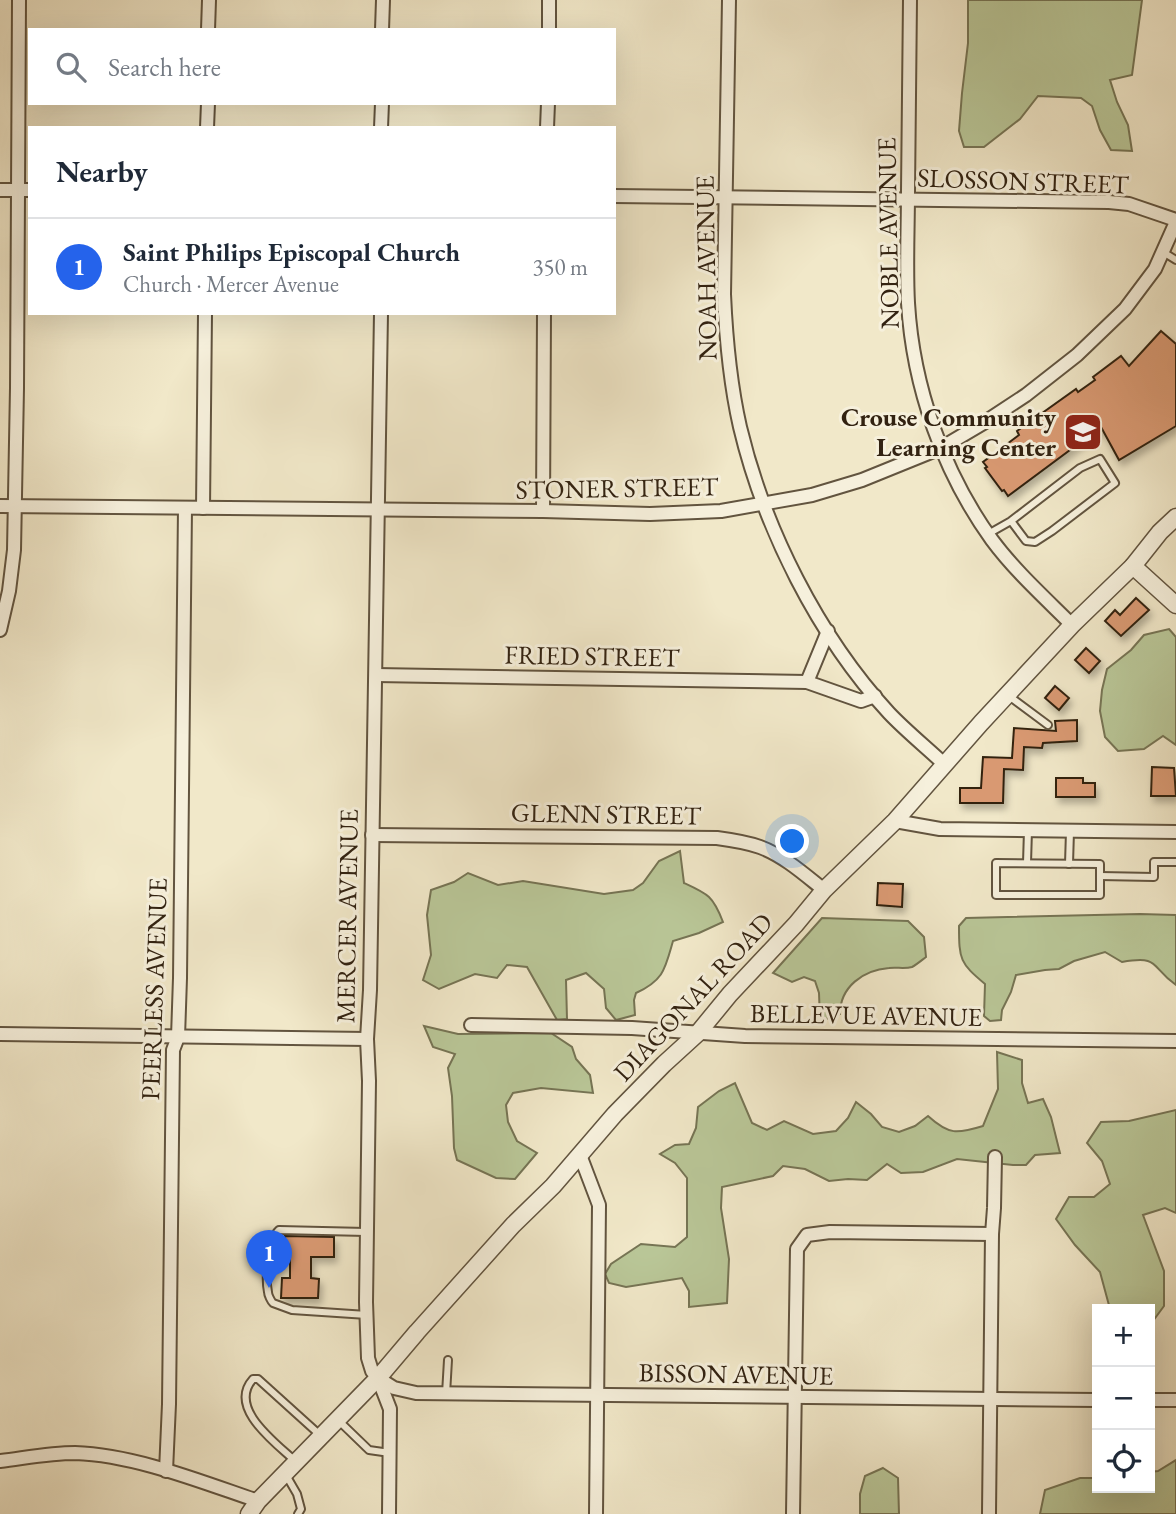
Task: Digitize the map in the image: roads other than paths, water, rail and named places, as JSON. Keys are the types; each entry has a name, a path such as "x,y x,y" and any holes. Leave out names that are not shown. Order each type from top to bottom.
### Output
{"street":[{"path":"0,630 9,591 14,550 24,190 19,0"},
{"path":"208,28 209,0"},
{"path":"383,0 383,28"},
{"path":"549,0 549,28"},
{"name":"NOAH AVENUE","path":"729,0 724,294 727,348 740,426 764,504 782,548 811,604 861,679 898,721 944,764"},
{"name":"NOBLE AVENUE","path":"909,0 907,276 913,347 927,408 941,447 961,489 988,534 1004,555 1072,625"},
{"path":"207,126 208,105"},
{"path":"381,126 382,105"},
{"path":"547,126 548,105"},
{"path":"0,190 24,190"},
{"name":"SLOSSON STREET","path":"616,196 1129,204 1176,221"},
{"name":"STONER STREET","path":"185,508 700,513 812,495 862,480 941,447 1026,395 1098,337 1133,299 1155,268 1176,221"},
{"path":"203,508 205,315"},
{"name":"MERCER AVENUE","path":"380,315 376,675 367,1039 367,1315 368,1358 390,1409 389,1514"},
{"path":"543,511 544,315"},
{"path":"0,506 185,508"},
{"name":"PEERLESS AVENUE","path":"166,1471 173,1050 178,1037 181,897 185,508"},
{"name":"DIAGONAL ROAD","path":"256,1509 624,1106 698,1033 824,890 895,821 1007,695 1072,625 1133,566 1160,532 1176,517"},
{"path":"1133,566 1176,605"},
{"path":"807,681 828,631"},
{"name":"FRIED STREET","path":"376,675 807,681 861,701 876,696"},
{"path":"895,821 940,829 1176,832"},
{"name":"GLENN STREET","path":"372,835 717,838 768,850 824,890"},
{"name":"BELLEVUE AVENUE","path":"471,1025 632,1028 758,1036 1176,1041"},
{"path":"0,1034 367,1039"},
{"path":"580,1155 599,1205 596,1514"},
{"path":"989,1514 995,1157"},
{"path":"793,1514 797,1248 807,1235 830,1232 992,1234"},
{"name":"BISSON AVENUE","path":"378,1378 394,1388 416,1393 446,1394 1092,1400"},
{"path":"1155,1400 1176,1400"},
{"path":"0,1461 74,1453 123,1460 166,1471 256,1509"}],"lane":[{"path":"1163,252 1176,260"},
{"path":"988,534 1011,521 1080,468 1100,459 1115,483 1035,542 1026,541 1011,521"},
{"path":"1007,695 1048,725"},
{"path":"1027,863 1028,830"},
{"path":"1069,864 1070,831"},
{"path":"1100,876 1154,877 1154,862 1176,862"},
{"path":"996,863 1069,864 1100,864 1100,895 996,895 996,863"},
{"path":"367,1233 279,1230 273,1235 268,1255 268,1294 273,1303 292,1310 367,1315"},
{"path":"446,1394 447,1360"},
{"path":"298,1514 301,1509 291,1468 248,1410 247,1389 253,1379 258,1379 321,1437"},
{"path":"338,1420 369,1450 390,1453"}],"place":[{"name":"Crouse Community Learning Center","path":"1083,432"},
{"name":"Saint Philips Episcopal Church","path":"269,1288"}]}
